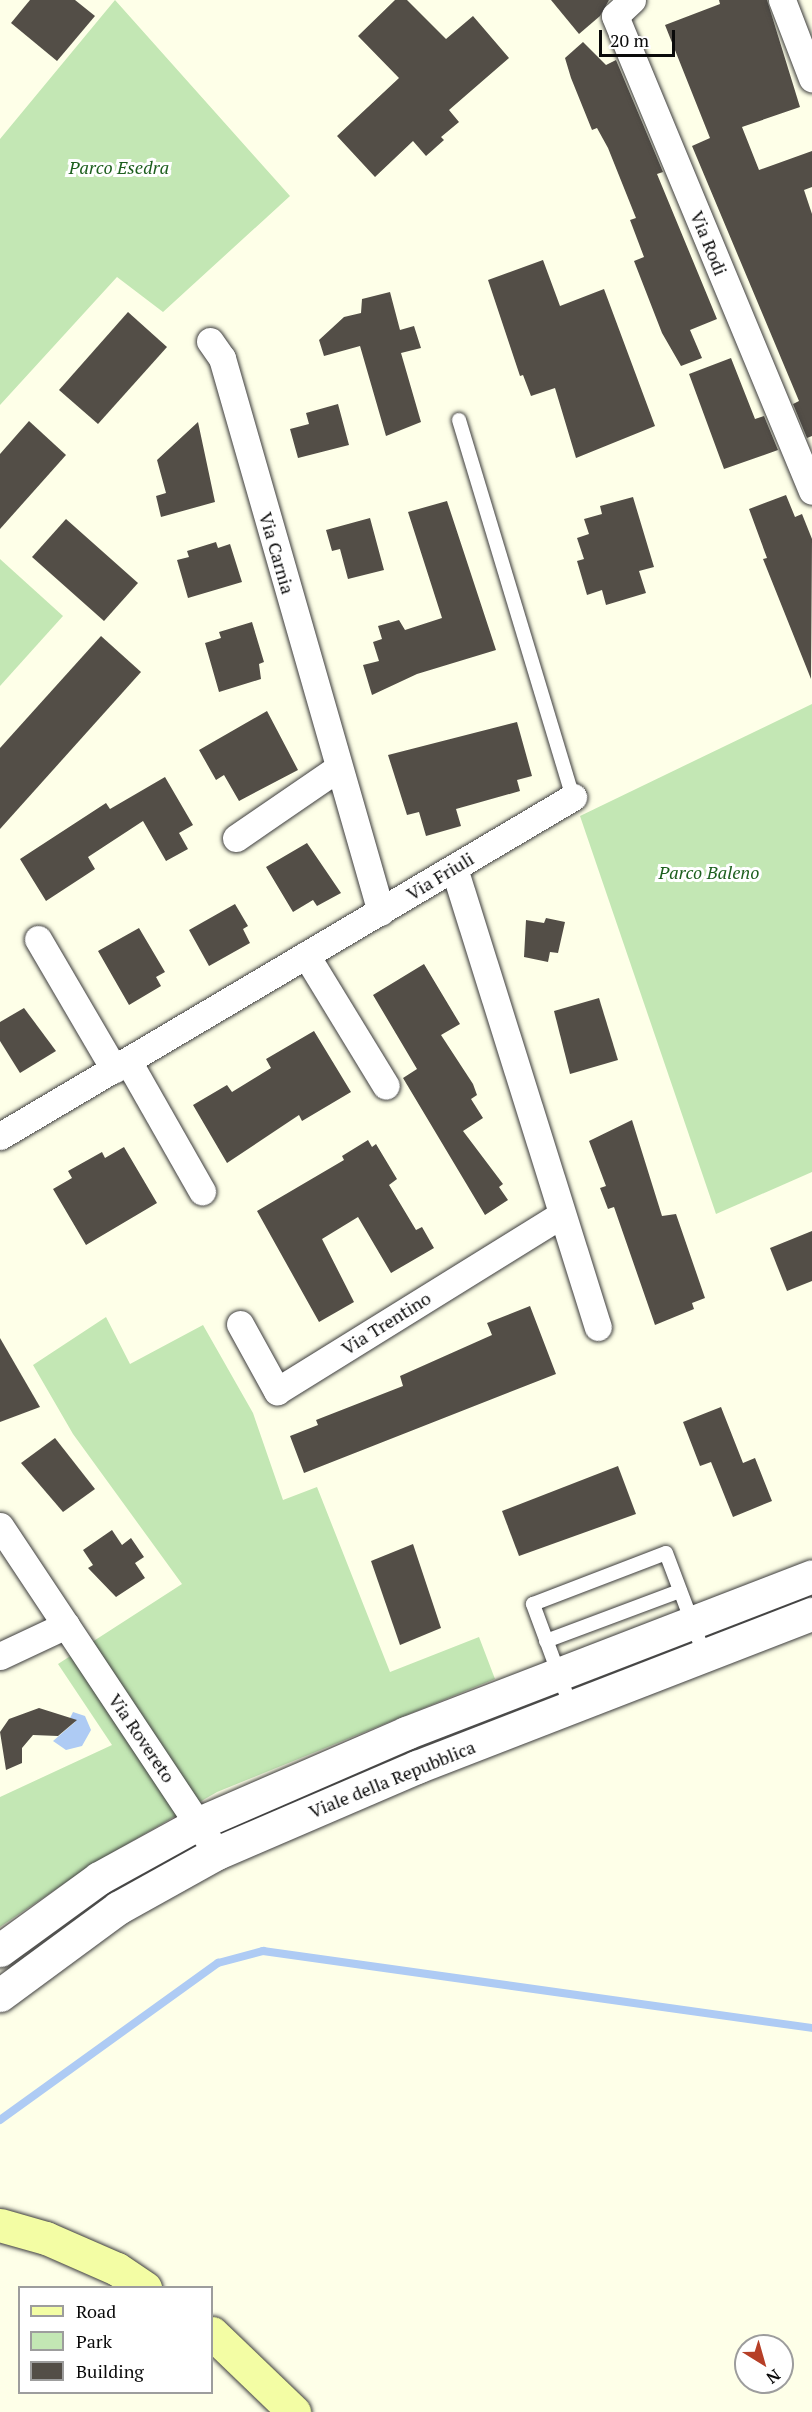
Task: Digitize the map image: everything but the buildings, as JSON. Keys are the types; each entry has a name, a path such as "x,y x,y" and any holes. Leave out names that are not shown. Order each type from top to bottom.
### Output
{"main road":[{"path":"0,2225 66,2247 141,2286"},
{"path":"213,2334 294,2412"}],"street":[{"name":"Via Rodi","path":"632,0 615,16 812,492"},
{"path":"782,0 812,78"},
{"name":"Via Carnia","path":"210,341 222,358 381,912"},
{"path":"236,838 338,768"},
{"name":"Via Friuli","path":"0,1136 573,797"},
{"path":"454,868 598,1327"},
{"path":"38,939 202,1191"},
{"path":"306,956 386,1086"},
{"name":"Via Trentino","path":"240,1324 277,1391 561,1215"},
{"name":"Via Rovereto","path":"0,1526 200,1823 217,1853"},
{"name":"Viale della Repubblica","path":"0,1950 99,1878 200,1823 406,1733 812,1576"},
{"name":"Viale della Repubblica","path":"0,1995 118,1908 217,1853 417,1767 812,1614"},
{"path":"0,1656 66,1624"}],"lane":[{"path":"459,420 573,797"},
{"path":"571,1707 533,1604 666,1553 705,1656"},
{"path":"546,1641 680,1591"}],"green space":[{"name":"Parco Esedra","path":"115,0 290,196 163,312 117,277 0,405 0,139"},
{"path":"0,559 63,616 0,686"},
{"name":"Parco Baleno","path":"812,704 812,1172 716,1214 580,816"},
{"path":"106,1317 130,1364 203,1325 253,1413 283,1500 317,1487 390,1672 479,1637 495,1679 217,1792 96,1862 0,1927 0,1797 112,1745 58,1664 182,1584 73,1434 33,1365"}],"water":[{"path":"73,1712 85,1716 91,1730 82,1746 66,1750 53,1741 75,1722 70,1718"}],"waterway":[{"path":"0,2120 218,1963 263,1951 812,2028"}]}
